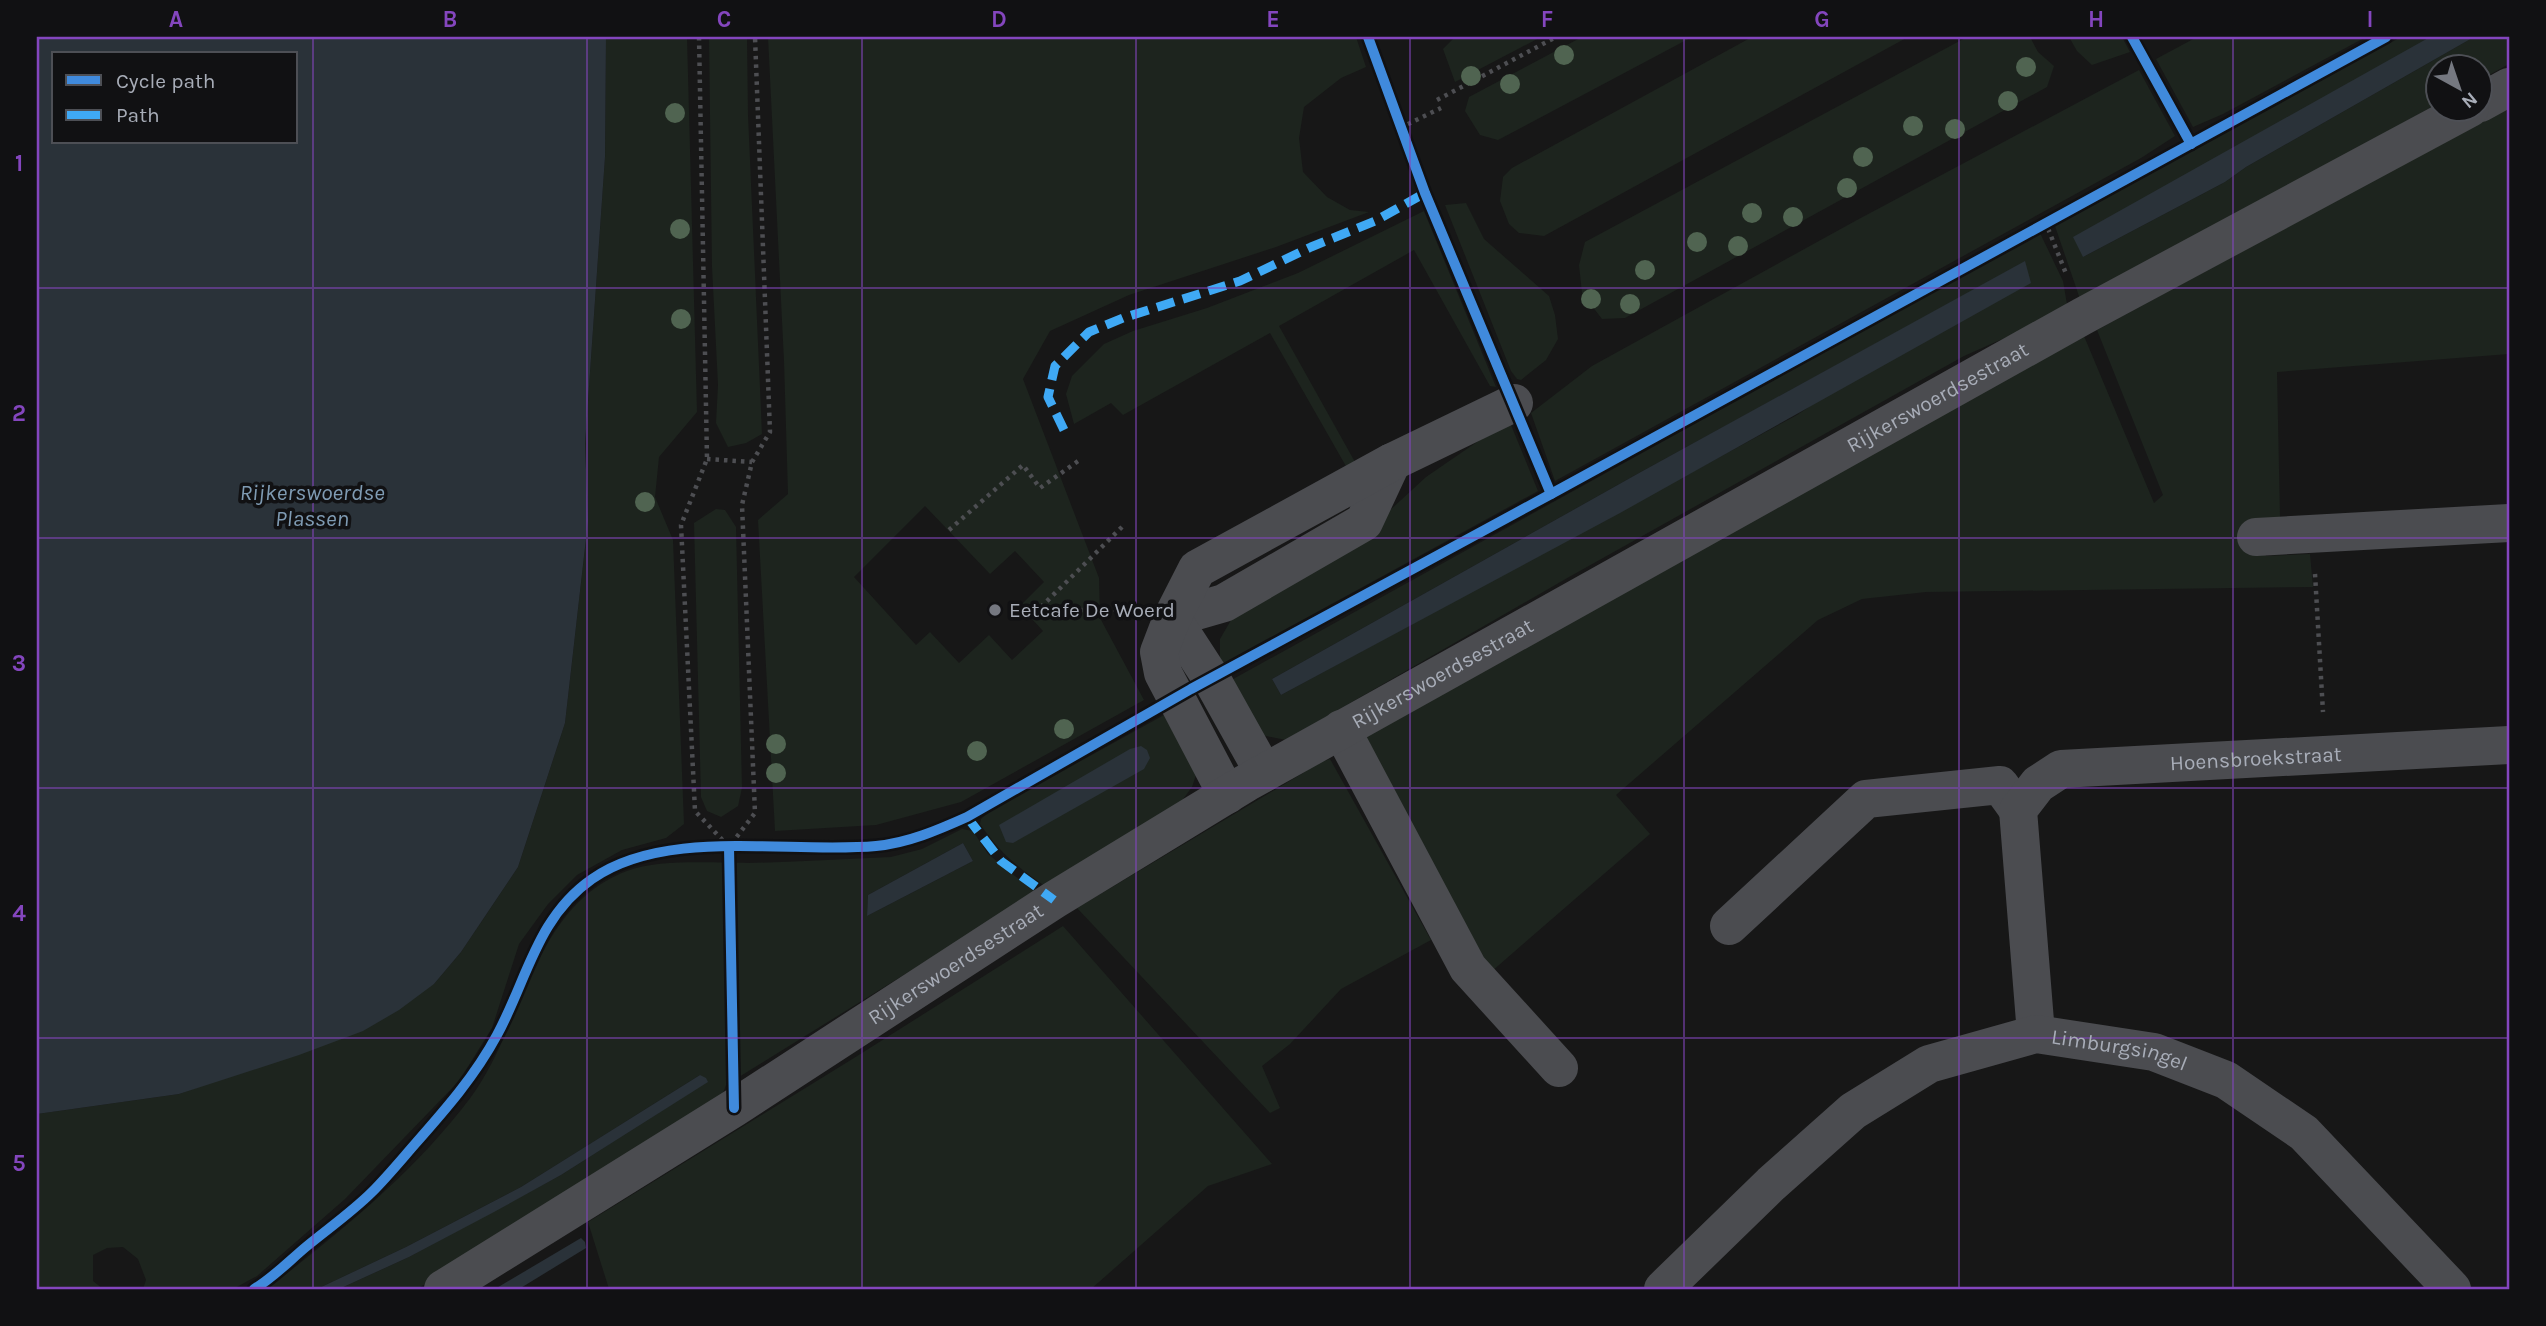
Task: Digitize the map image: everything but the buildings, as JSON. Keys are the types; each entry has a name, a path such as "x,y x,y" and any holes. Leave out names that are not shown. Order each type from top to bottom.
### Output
{"street":[{"name":"Rijkerswoerdsestraat","path":"443,1289 746,1101 1055,900 1264,773 2083,316 2444,122"},
{"path":"1227,795 1163,673 1156,613 1197,569 1392,463 1514,403"},
{"path":"2256,537 2509,523"},
{"path":"1156,613 1210,678 1264,773"},
{"path":"1341,729 1468,968 1559,1068"},
{"name":"Hoensbroekstraat","path":"2018,810 2038,784 2061,769 2509,745"},
{"path":"1729,926 1866,799 2000,785 2018,810 2036,1034"},
{"name":"Limburgsingel","path":"1663,1289 1771,1184 1853,1111 1929,1064 2036,1034 2154,1052 2226,1080 2304,1133 2452,1289"}],"path":[{"path":"699,37 707,459 681,525 695,811 735,847"},
{"path":"730,860 755,813 742,505 752,462 770,432 755,37"},
{"path":"1437,100 1556,37"},
{"path":"1405,141 1399,124 1441,108"},
{"path":"2033,228 2057,215"},
{"path":"2045,221 2083,316"},
{"path":"707,459 752,462"},
{"path":"949,530 1023,465 1040,488 1082,459"},
{"path":"1122,527 1037,611 1156,613"},
{"path":"2313,534 2326,755"},
{"path":"717,848 735,847"}],"shaded area":[{"path":"606,37 687,37 697,412 659,457 655,497 673,540 684,824 666,838 622,850 577,875 548,904 519,944 492,1028 459,1081 345,1199 257,1276 233,1289 143,1289 146,1280 138,1259 123,1247 107,1248 93,1255 93,1281 103,1289 37,1289 37,1114 179,1094 227,1077 434,984 461,952 518,867 565,723 588,521 585,444 605,157"},
{"path":"709,37 747,37 762,434 746,443 728,447 716,423 718,385 712,267"},
{"path":"768,37 1356,37 1366,67 1341,78 1304,107 1299,138 1303,172 1327,197 1350,210 1369,212 1276,247 1129,295 1050,331 1023,379 1099,578 1100,618 1144,700 961,802 876,825 775,831 758,520 788,494","holes":["925,506 990,574 1015,551 1044,582 1020,606 1043,631 1012,660 989,635 959,663 930,632 916,645 854,577"]},
{"path":"1455,37 1541,37 1455,82 1443,49"},
{"path":"1582,37 1692,37 1498,140 1480,135 1465,111 1469,97"},
{"path":"1752,37 1908,37 1544,236 1519,233 1509,224 1500,201 1503,177 1512,168"},
{"path":"1967,37 2030,37 2038,52 2054,66 2047,87 1625,318 1602,319 1582,293 1579,265 1585,242"},
{"path":"2069,37 2122,37 2130,52 2092,65 2077,51"},
{"path":"2197,37 2366,37 2223,114 2193,127 2156,59"},
{"path":"2401,37 2430,37 2083,257 2225,182 2246,167 2424,66 2424,111 2081,302 2055,226"},
{"path":"2474,37 2509,37 2509,64 2494,72 2494,52 2448,52"},
{"path":"2139,70 2175,136 2141,158 1555,481 1531,413 1592,366 1857,220"},
{"path":"2509,107 2509,354 2277,372 2280,517 2263,519 2266,556 2310,554 2313,587 1926,592 1862,599 1818,620 1616,795 1650,834 1491,972 1366,737 2084,336 2154,503 2163,495 2097,330 2481,122 2494,122 2494,115"},
{"path":"1466,203 1484,239 1549,296 1555,315 1558,339 1546,360 1521,380 1511,371 1445,205"},
{"path":"1424,211 1496,387 1490,386 1414,250 1279,326 1355,462 1347,468 1270,333 1123,415 1111,403 1074,424 1066,394 1072,376 1104,344 1133,331 1207,308 1298,273"},
{"path":"2040,233 2063,281 2068,310 1964,356 1569,577 1286,740 1261,735 1226,683","holes":["2025,262 1797,415 1281,695 1272,679 1639,473"]},
{"path":"1509,420 1538,491 1220,665 1220,639 1245,596 1375,524 1426,477"},
{"path":"716,509 725,510 736,527 742,788 738,806 721,817 707,811 701,797 694,523"},
{"path":"1164,715 1196,775 1192,787 1178,806 1048,888 1010,859 980,824 981,819 990,811"},
{"path":"1330,759 1431,940 1341,989 1290,1044 1262,1066 1280,1108 1270,1113 1077,908 1314,764"},
{"path":"962,829 973,831 988,854 1036,893 726,1085 722,1096 417,1289 339,1289 409,1257 561,1175 707,1082 700,1075 521,1187 406,1247 317,1289 267,1289 375,1200 449,1125 489,1068 550,939 570,911 595,888 627,871 654,865 891,857 922,849","holes":["963,843 973,861 867,916 868,895"]},
{"path":"1063,926 1272,1164 1208,1186 1091,1289 609,1289 588,1222"}],"water":[{"name":"Rijkerswoerdse Plassen","path":"37,37 606,37 605,157 585,444 588,521 565,723 518,867 461,952 434,984 399,1010 363,1031 179,1094 37,1114"},
{"path":"2430,37 2474,37 2448,52 2424,52 2424,66 2246,167 2225,182 2083,257 2073,237"},
{"path":"2025,261 2031,283 1620,513 1281,695 1272,679"},
{"path":"1141,746 1147,750 1150,758 1144,769 1013,843 1006,842 999,825 1130,749"},
{"path":"963,843 973,861 867,916 868,895"},
{"path":"700,1075 708,1082 561,1175 409,1257 339,1289 317,1289 406,1247 521,1187"},
{"path":"581,1238 586,1248 519,1289 495,1289"}],"marked path":[{"path":"1064,430 1048,397 1055,366 1089,332 1123,318 1240,281 1311,247 1375,221 1425,193"},
{"path":"967,817 1001,861 1054,900"}],"cycle path":[{"path":"1368,37 1425,193 1551,494"},
{"path":"2132,37 2191,144"},
{"path":"254,1289 365,1199 448,1105 479,1065 497,1035 535,951 558,912 573,894 592,879 622,863 655,853 729,846 876,846 911,839 967,817 1191,689 2386,37"},
{"path":"729,847 734,1108"}],"place":[{"name":"Eetcafe De Woerd","path":"995,610"}]}
